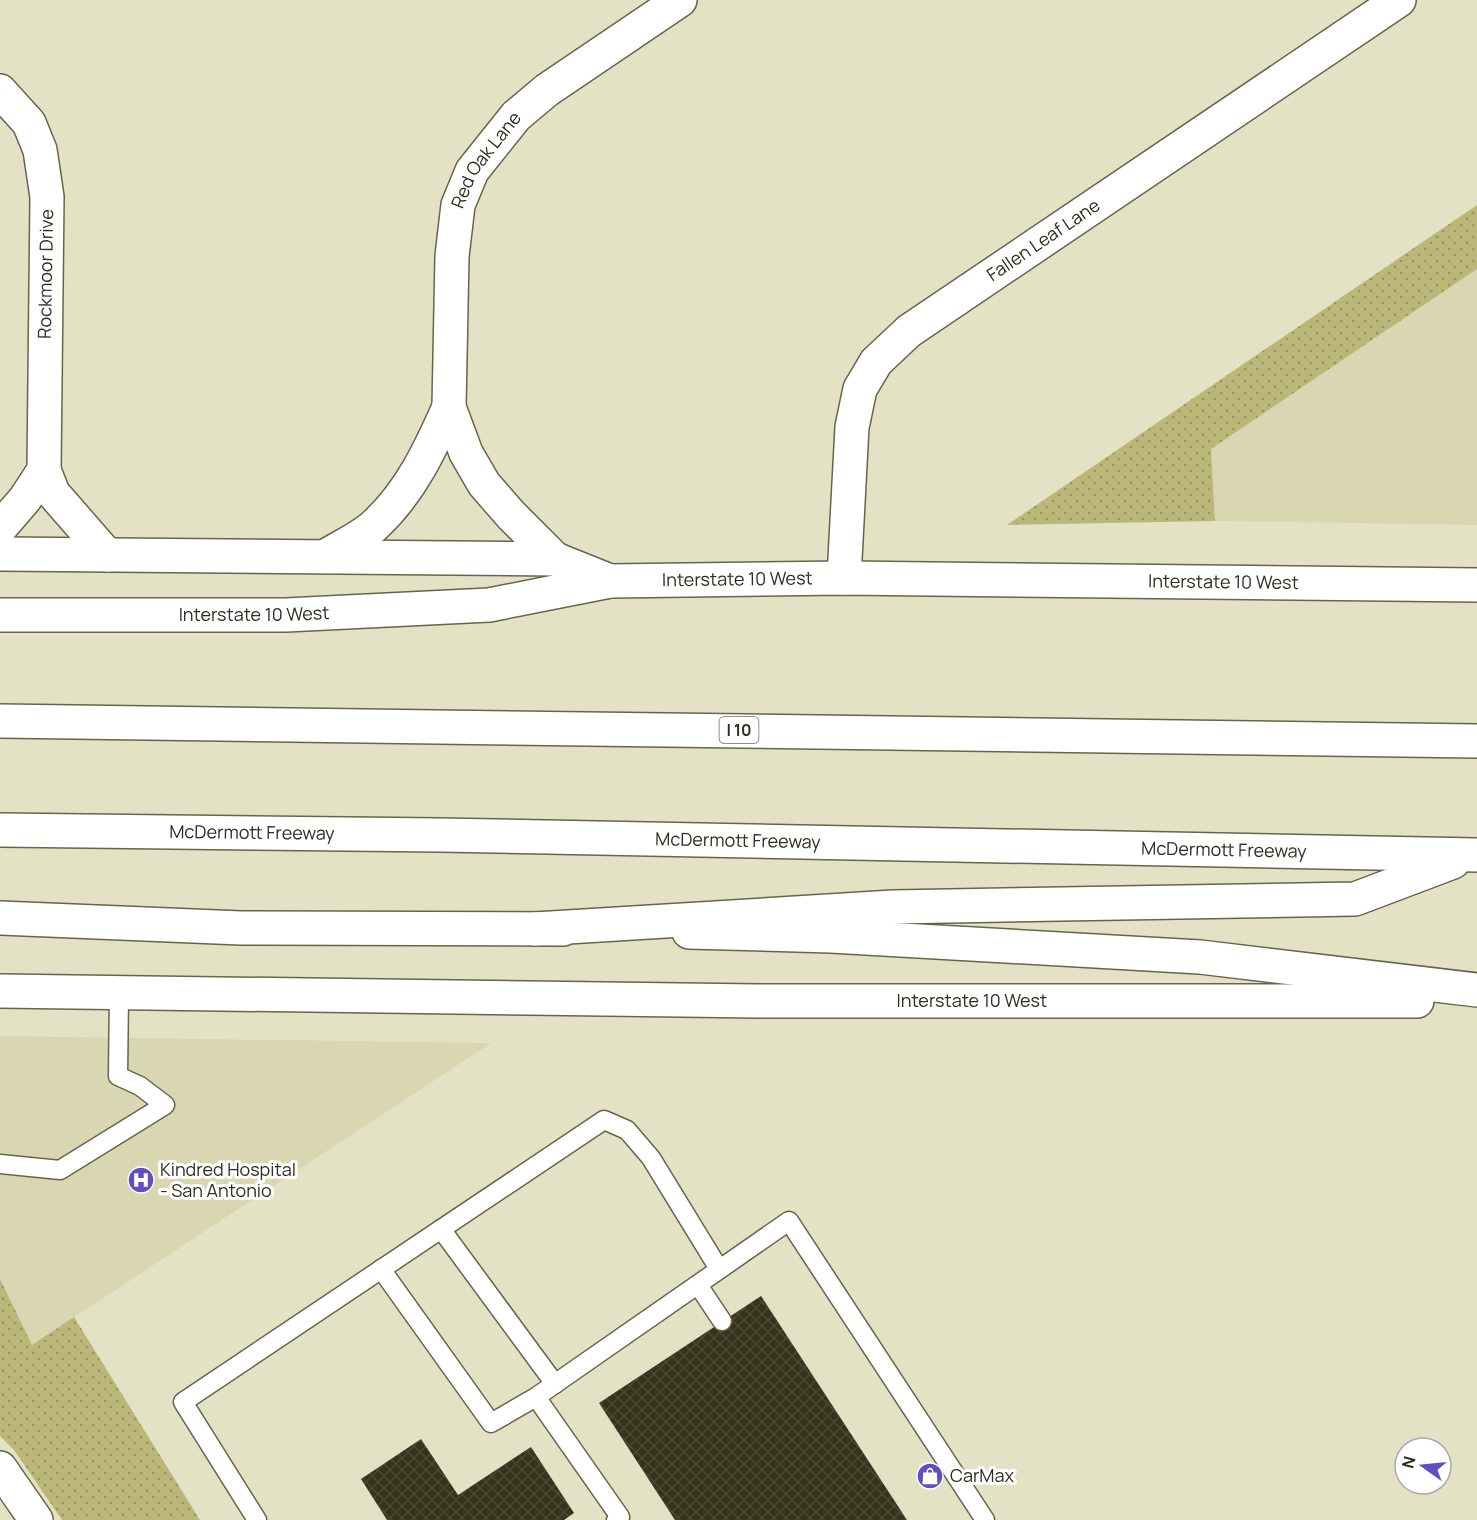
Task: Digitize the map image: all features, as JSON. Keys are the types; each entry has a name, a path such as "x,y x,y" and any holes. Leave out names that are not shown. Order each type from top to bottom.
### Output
{"main road":[{"name":"Red Oak Lane","path":"555,559 511,515 484,483 466,453 449,407 452,256 458,205 472,171 516,116 547,90 681,0"},
{"name":"Fallen Leaf Lane","path":"844,578 852,427 860,389 876,362 909,331 1399,0"},
{"name":"Rockmoor Drive","path":"0,91 29,123 40,150 47,197 44,471 53,493 107,555"},
{"name":"Red Oak Lane","path":"326,556 375,525 406,491 430,452 449,407"},
{"path":"0,528 25,499 44,471"},
{"path":"0,554 555,559 610,581"},
{"name":"Interstate 10 West","path":"0,615 286,615 489,605 610,581 844,578 1477,585"},
{"name":"I 10","path":"0,721 1477,741"},
{"name":"McDermott Freeway","path":"0,830 452,835 1474,855"},
{"path":"535,928 893,907 1356,899 1474,855"},
{"path":"0,918 241,928 535,928 831,936 1200,957 1477,990"},
{"name":"Interstate 10 West","path":"0,991 758,1001 1477,1001"},
{"path":"0,1468 36,1520"}],"lane":[{"path":"0,1164 60,1170 165,1105 140,1086 118,1076 119,993"},
{"path":"256,1520 183,1402 604,1120 627,1130 651,1158 719,1269"},
{"path":"381,1269 491,1423 536,1397 789,1221 985,1520"},
{"path":"441,1229 555,1384"},
{"path":"698,1285 722,1321"},
{"path":"536,1397 620,1517 616,1520"}],"shaded area":[{"path":"1477,205 1477,269 1211,449 1215,521 1007,525"},
{"path":"1477,269 1477,525 1215,521 1211,449"},
{"name":"Kindred Hospital - San Antonio","path":"0,1036 491,1043 0,1366"},
{"path":"0,1279 32,1345 74,1317 200,1520 62,1520 14,1450 0,1436"}],"building":[{"path":"761,1296 907,1520 675,1520 599,1403"},
{"path":"421,1439 458,1495 531,1447 574,1513 564,1520 387,1520 361,1479"}],"place":[{"name":"Kindred Hospital - San Antonio","path":"141,1180"},
{"name":"CarMax","path":"930,1476"}]}
